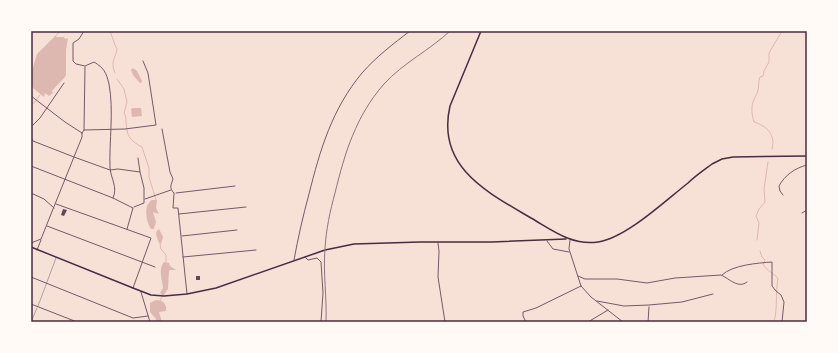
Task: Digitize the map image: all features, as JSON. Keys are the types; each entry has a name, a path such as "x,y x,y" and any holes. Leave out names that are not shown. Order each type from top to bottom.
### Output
{"main road":[{"path":"481,31 450,106 448,115 447,128 449,142 454,155 466,173 489,193 566,239 587,243 599,242 627,230 655,210 712,164 722,159 733,157 807,156"},
{"path":"31,247 151,295 163,296 187,294 216,288 324,250 354,244 492,242 566,239"}],"street":[{"path":"84,31 79,39 73,43 73,61 76,64 85,66 94,62 104,70 110,97 110,170 116,188 113,198"},
{"path":"294,260 318,156 332,120 362,73 383,52 410,31"},
{"path":"84,130 110,130 156,125 148,73 143,61"},
{"path":"36,250 56,204 84,130 85,66"},
{"path":"31,127 40,118 64,83"},
{"path":"31,96 82,133"},
{"path":"162,129 173,179 170,186 174,193 173,208 178,208 179,214 187,294"},
{"path":"31,138 33,141 110,170 118,169 140,172"},
{"path":"133,208 144,203 144,188 138,158"},
{"path":"783,196 779,186 781,181 796,168 807,165"},
{"path":"31,166 113,198 133,208"},
{"path":"174,193 235,186"},
{"path":"144,200 171,190"},
{"path":"31,193 44,199 54,208"},
{"path":"56,204 150,238 133,288"},
{"path":"179,214 246,207"},
{"path":"127,230 133,208"},
{"path":"802,213 807,210"},
{"path":"47,226 155,267"},
{"path":"182,236 237,230"},
{"path":"31,243 41,239"},
{"path":"546,240 553,249 570,253"},
{"path":"570,240 570,253 581,286 591,298 623,322"},
{"path":"438,242 438,277 445,322"},
{"path":"183,257 256,250"},
{"path":"305,257 308,260 317,258 321,262 323,292 321,322"},
{"path":"721,275 726,270 739,266 772,262 772,286 776,292 781,295 784,302 782,322"},
{"path":"578,276 585,279 647,283 674,278 721,275 734,283 744,284 747,282"},
{"path":"31,277 133,318 148,316"},
{"path":"526,322 523,312 536,308 581,286"},
{"path":"141,291 150,322"},
{"path":"597,301 624,306 650,305 682,302 712,294"},
{"path":"31,304 77,322"},
{"path":"648,322 650,305"},
{"path":"588,322 608,310"}],"lane":[{"path":"31,322 56,258"}],"shaded area":[{"path":"57,34 56,37 64,37 65,39 68,38 66,50 66,75 52,91 53,93 49,96 45,93 44,97 33,88 31,74 37,54"},
{"path":"133,68 137,71 142,81 141,83 133,75 131,70"},
{"path":"141,108 142,116 132,117 131,109"},
{"path":"152,200 157,200 156,208 159,214 153,212 156,222 154,229 151,229 146,215 147,206"},
{"path":"159,229 163,237 161,244 159,243 156,234"},
{"path":"164,262 169,263 170,266 176,270 169,271 168,289 163,296 160,293 163,288 161,268"},
{"path":"156,300 163,302 166,306 166,311 159,312 162,322 155,322 156,319 150,312 150,303"}],"building":[{"path":"63,209 67,210 64,216 61,215"},
{"path":"196,276 200,276 200,280 196,280"}],"waterway":[{"path":"57,34 61,31"},
{"path":"110,31 117,49 113,63 115,73"},
{"path":"772,149 773,139 763,126 754,122 752,107 753,101 758,92 760,77 763,76 769,62 769,53 782,31"},
{"path":"117,79 124,89 127,102 124,113 126,117 128,134 131,140 142,147 149,168 149,177 156,200"},
{"path":"31,103 34,103 40,95"},
{"path":"757,240 759,223 756,216 759,209 765,202 764,189 768,162"},
{"path":"160,244 161,249 166,255 166,263"},
{"path":"760,251 765,260 763,264 778,279 774,322"},
{"path":"160,301 163,295"}],"railway":[{"path":"326,322 325,258 327,228 339,178 353,135 374,96 391,76 450,31"}]}
